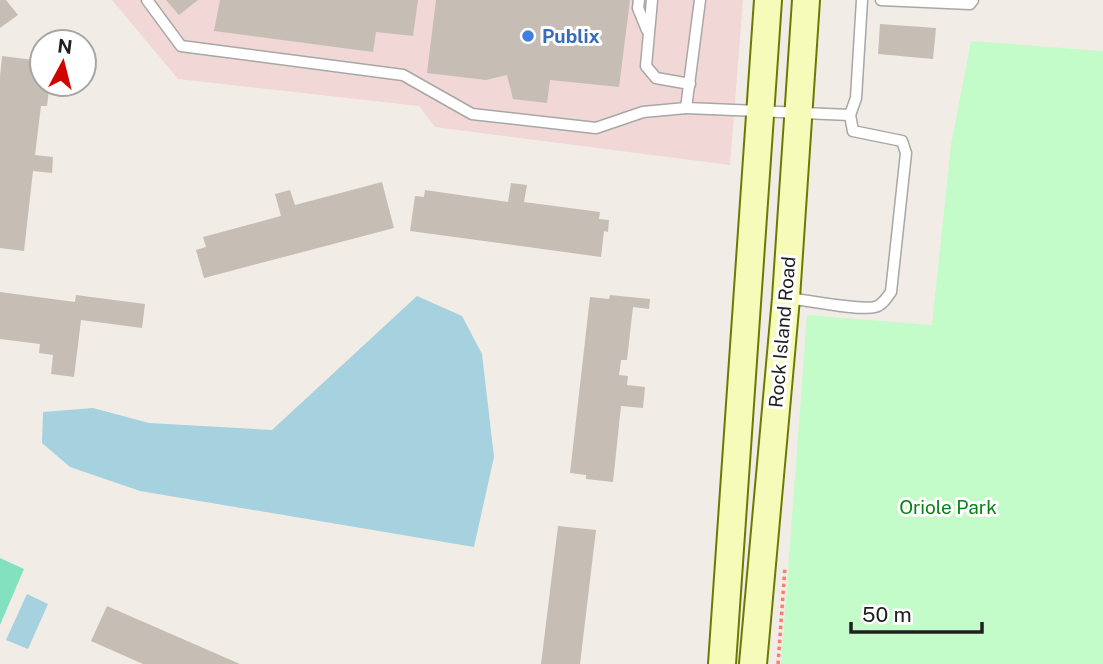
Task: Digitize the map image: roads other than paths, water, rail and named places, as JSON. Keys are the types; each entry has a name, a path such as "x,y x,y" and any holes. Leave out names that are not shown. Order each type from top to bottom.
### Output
{"main road":[{"name":"Rock Island Road","path":"753,664 750,511 768,0"},
{"name":"Rock Island Road","path":"722,664 786,298 806,0"}],"lane":[{"path":"147,0 181,46 404,75 472,114 596,128 643,112 686,108 850,115"},
{"path":"639,0 638,8 649,34"},
{"path":"652,0 646,66 656,78 690,84"},
{"path":"686,108 700,0"},
{"path":"786,298 855,307 877,307 891,292 906,153 902,141 853,131 850,115 856,98 862,0"},
{"path":"881,0 970,4 973,0"}],"water":[{"path":"417,296 462,316 482,354 494,457 474,547 140,491 70,467 42,443 43,412 93,408 149,423 272,430"},
{"path":"27,594 48,604 28,649 6,640"}],"place":[{"name":"Publix","path":"528,36"}],"park label":[{"name":"Oriole Park","path":"948,507"}]}
